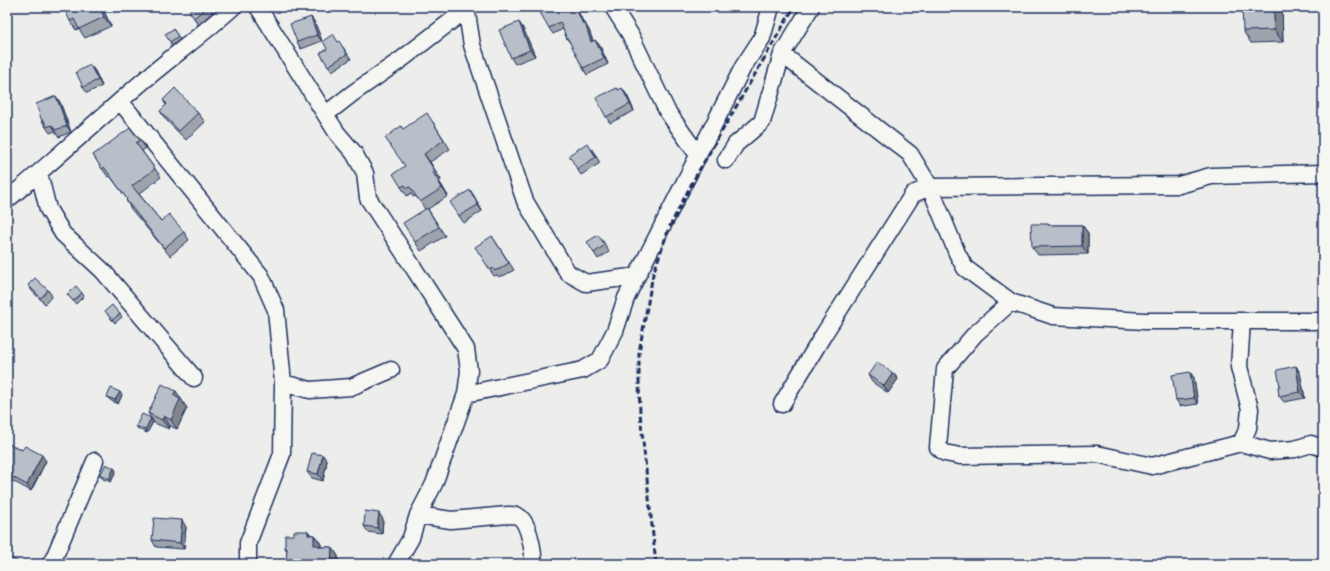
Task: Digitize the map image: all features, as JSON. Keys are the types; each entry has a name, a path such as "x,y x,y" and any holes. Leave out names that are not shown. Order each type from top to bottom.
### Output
{"street":[{"path":"7,200 120,102 134,88 206,31 232,7"},
{"path":"258,7 337,133 354,153 365,173 368,198 466,349 469,371 466,394 434,484 418,515 411,538 396,564"},
{"path":"326,114 402,59 459,15 466,7"},
{"path":"466,7 472,45 524,201 568,273 586,283 637,276"},
{"path":"613,7 630,34 667,111 698,155"},
{"path":"466,394 583,370 600,360 615,331 626,298 637,276 743,67 762,38 771,7"},
{"path":"726,160 736,144 762,122 782,54 811,7"},
{"path":"782,54 910,154 930,187 957,253 965,268 1012,302 1054,316 1145,321 1323,321"},
{"path":"120,102 261,276 276,310 283,383 282,454 248,543 248,564"},
{"path":"38,173 48,209 63,234 103,271 194,378"},
{"path":"782,404 824,334 913,194 930,187 1179,185 1211,176 1323,174"},
{"path":"1012,302 975,334 945,369 938,447 944,452 960,456 1097,454 1152,466 1241,443 1270,451 1296,449 1311,444 1323,448"},
{"path":"1241,443 1248,428 1250,409 1239,367 1242,321"},
{"path":"283,383 310,390 351,387 391,370"},
{"path":"50,564 54,558 95,461"},
{"path":"418,515 451,520 508,515 517,516 524,522 529,534 533,564"}],"building":[{"path":"71,7 100,7 104,17 79,29 74,19 70,21 65,10"},
{"path":"190,7 207,7 194,18 189,11 192,9"},
{"path":"537,7 575,7 583,24 585,23 591,42 595,40 604,58 583,68 567,39 560,22 549,28"},
{"path":"1242,7 1274,7 1274,30 1243,31"},
{"path":"311,17 317,35 297,42 290,24"},
{"path":"519,22 530,50 511,58 499,30"},
{"path":"173,29 178,36 170,42 165,34"},
{"path":"333,34 347,54 328,66 320,53 327,49 323,41"},
{"path":"90,65 98,80 83,87 76,72"},
{"path":"175,88 198,113 179,131 160,111 167,104 163,100"},
{"path":"617,88 618,90 622,88 630,104 606,117 596,98"},
{"path":"56,96 67,126 55,130 52,125 46,127 44,120 42,121 36,104"},
{"path":"427,113 444,140 424,154 435,171 433,172 442,188 420,202 410,187 407,188 405,185 401,187 393,174 405,166 385,138 401,126 403,129"},
{"path":"130,128 140,140 136,143 155,169 132,186 161,221 169,214 184,232 164,248 126,200 127,199 104,167 102,169 93,155"},
{"path":"587,143 596,157 577,169 569,155"},
{"path":"470,190 478,205 459,216 450,202"},
{"path":"427,208 439,227 415,242 403,223"},
{"path":"1031,224 1082,225 1082,246 1032,247"},
{"path":"598,235 605,245 594,253 587,242"},
{"path":"492,236 509,263 495,271 493,268 490,270 475,247"},
{"path":"35,278 48,290 41,298 28,285"},
{"path":"76,286 82,293 73,301 67,294"},
{"path":"112,305 120,314 112,320 105,311"},
{"path":"877,362 893,373 884,386 868,375"},
{"path":"1296,366 1300,392 1279,396 1278,387 1280,386 1277,370"},
{"path":"1190,372 1194,398 1176,400 1172,375"},
{"path":"162,384 176,391 173,395 180,399 171,420 164,416 162,420 148,413"},
{"path":"111,388 120,392 115,400 107,397"},
{"path":"142,414 151,418 145,430 136,426"},
{"path":"7,443 22,450 25,446 42,455 27,485 7,474"},
{"path":"312,453 323,455 318,474 307,472"},
{"path":"106,464 114,468 109,479 100,475"},
{"path":"365,511 379,513 377,528 364,526"},
{"path":"154,518 182,520 180,543 152,540"},
{"path":"294,531 308,531 308,535 314,535 314,545 319,545 319,547 332,547 331,564 286,562 287,548 285,548 285,535 294,535"},
{"path":"7,557 19,562 18,564 7,564"}],"railway":[{"path":"656,564 640,413 639,381 639,352 653,274 669,228 693,181 794,7"}]}
